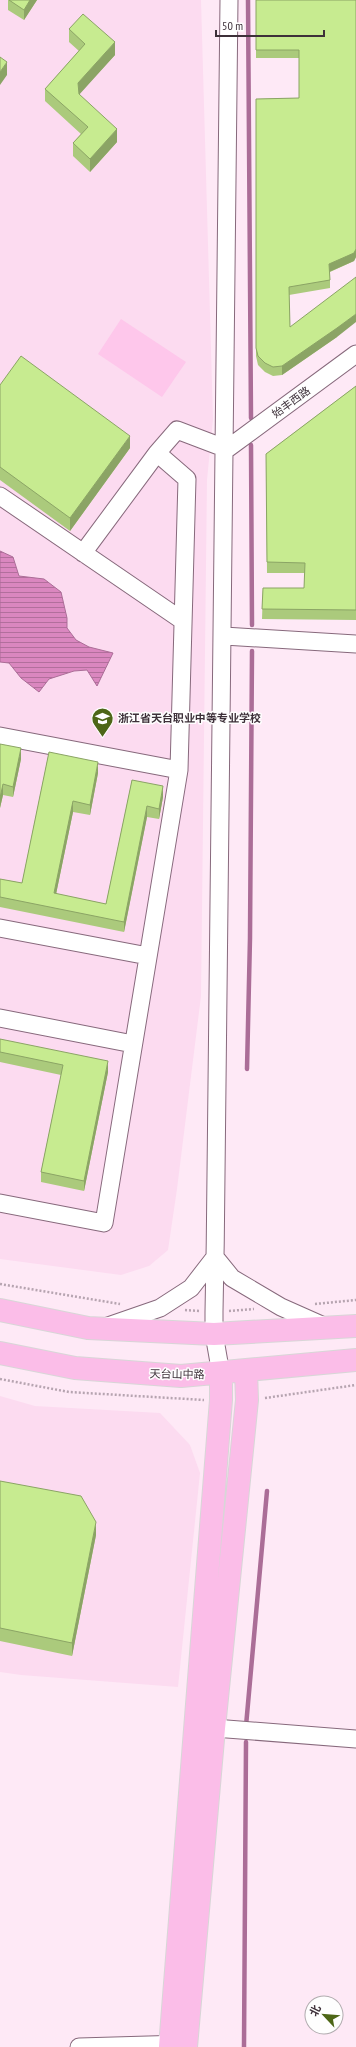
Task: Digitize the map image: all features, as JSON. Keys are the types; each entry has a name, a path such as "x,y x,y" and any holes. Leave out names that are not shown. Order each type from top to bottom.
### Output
{"main road":[{"path":"0,1310 88,1328 214,1334 356,1326"},
{"name":"天台山中路","path":"0,1352 75,1368 181,1376 221,1374 356,1360"},
{"path":"178,2045 214,1728 247,1400 246,1371"},
{"path":"178,2045 221,1400 221,1374"}],"street":[{"path":"221,1374 214,1334 219,1078 227,449 228,0"},
{"name":"始丰西路","path":"227,449 356,354"},
{"path":"83,553 157,453 177,430 227,449"},
{"path":"0,1204 104,1223 179,770 187,479 157,453"},
{"path":"0,496 183,622"},
{"path":"224,636 356,644"},
{"path":"0,736 179,770"},
{"path":"0,928 148,956"},
{"path":"0,1018 134,1044"},
{"path":"215,1256 232,1278 282,1307 327,1328"},
{"path":"102,1328 160,1308 191,1288 215,1256"},
{"path":"214,1728 356,1739"},
{"path":"79,2047 178,2045"}],"shaded area":[{"name":"浙江省天台职业中等专业学校","path":"0,0 201,0 213,419 207,480 201,996 168,1250 149,1266 121,1275 0,1259"},
{"path":"121,319 186,362 162,397 98,354"},
{"path":"0,551 13,557 19,576 44,579 61,592 67,618 67,628 76,640 89,647 113,653 97,686 87,670 74,671 49,679 39,692 21,678 9,663 0,662"},
{"path":"0,1396 35,1406 160,1413 190,1445 200,1473 178,1687 21,1675 0,1672"}],"building":[{"path":"9,0 30,0 24,10"},
{"path":"256,0 356,0 356,249 354,253 329,264 330,280 289,287 290,327 356,277 356,314 282,366 273,367 265,363 258,356 256,348 256,99 299,98 299,50 256,50"},
{"path":"83,14 115,42 78,83 79,94 117,129 90,159 73,143 88,127 45,89 85,44 69,29"},
{"path":"0,57 7,62 0,72"},
{"path":"21,356 130,436 70,518 0,467 0,385"},
{"path":"356,386 356,610 262,609 263,588 304,588 305,563 267,562 266,454"},
{"path":"0,744 21,748 13,787 3,784 0,798"},
{"path":"49,752 98,762 90,805 73,801 54,893 106,904 132,780 163,786 159,809 147,806 124,922 0,897 0,879 22,883"},
{"path":"0,1039 108,1061 84,1181 41,1172 63,1065 0,1052"},
{"path":"0,1481 81,1496 96,1522 72,1643 0,1628"}],"waterway":[{"path":"248,0 251,418"},
{"path":"251,445 252,625"},
{"path":"247,1069 250,938 252,651"},
{"path":"246,1726 267,1491"},
{"path":"244,2047 246,1742"}],"place":[{"name":"浙江省天台职业中等专业学校","path":"102,738"}]}
